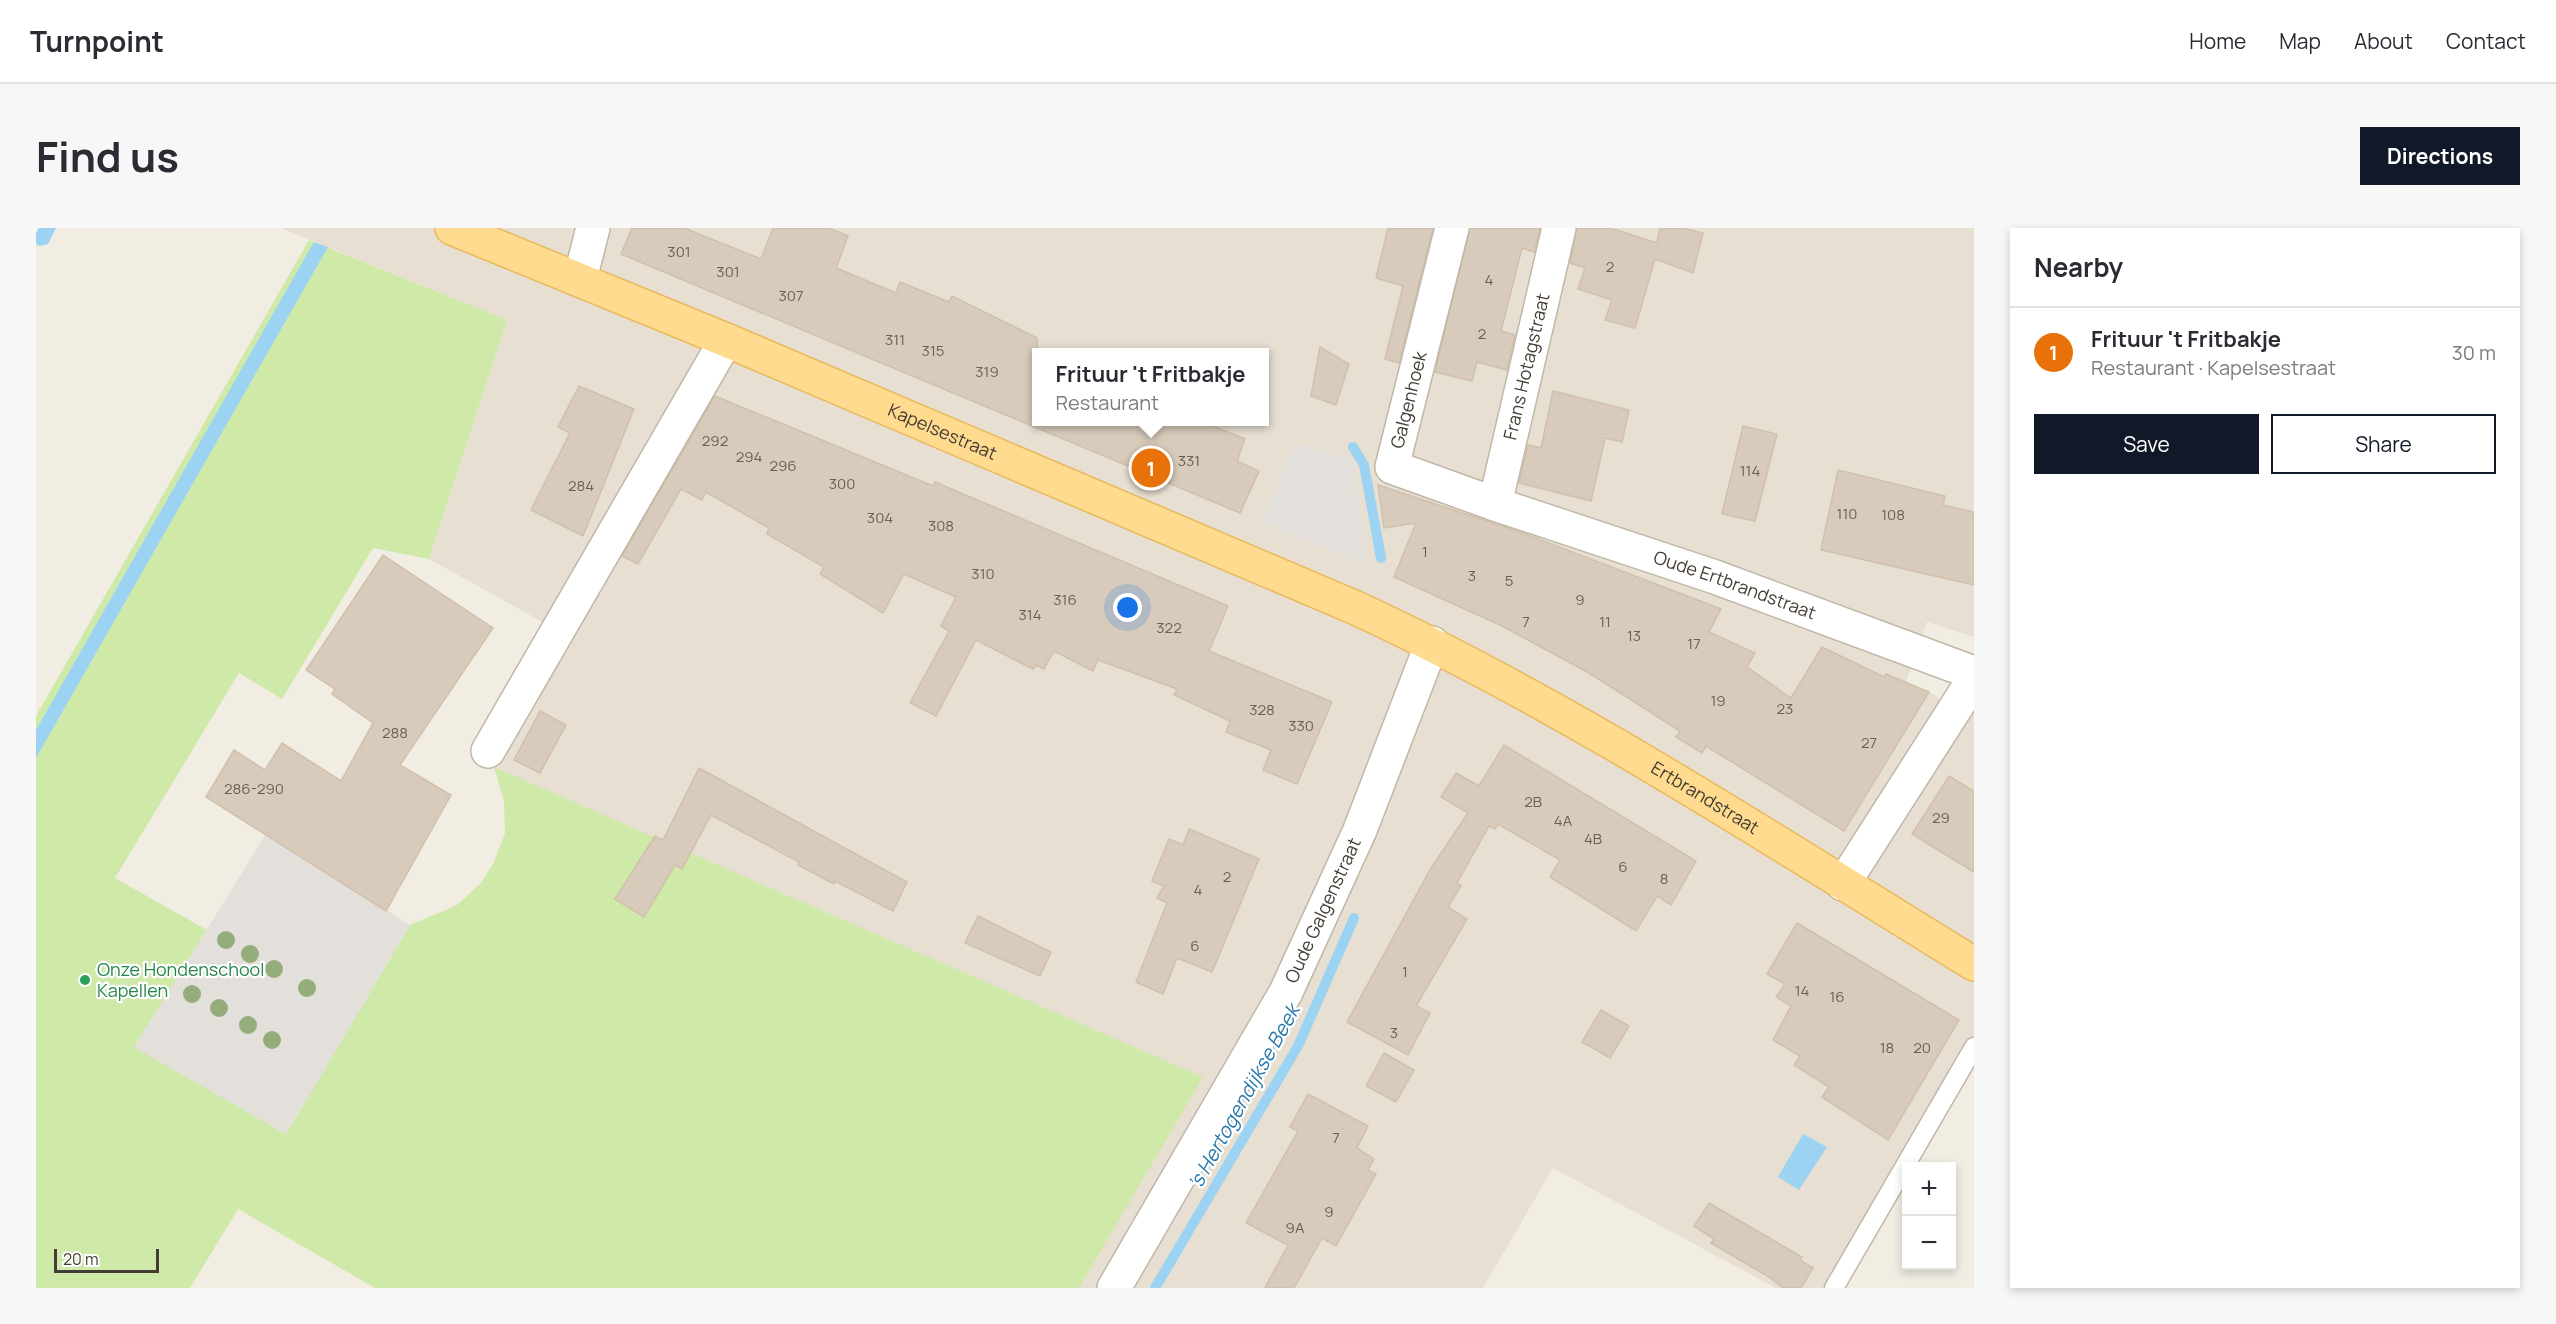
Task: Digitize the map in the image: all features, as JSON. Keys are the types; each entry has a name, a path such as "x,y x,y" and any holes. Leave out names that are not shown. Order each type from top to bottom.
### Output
{"main road":[{"name":"Kapelsestraat","path":"452,228 726,340 1346,604 1432,643"},
{"name":"Ertbrandstraat","path":"1432,643 1615,744 1974,964"}],"street":[{"path":"580,279 593,228"},
{"name":"Galgenhoek","path":"1452,228 1392,467 1495,504"},
{"name":"Frans Hotagstraat","path":"1495,504 1559,228"},
{"path":"488,751 726,340"},
{"name":"Oude Ertbrandstraat","path":"1495,504 1715,577 1974,673"},
{"name":"Oude Galgenstraat","path":"1114,1288 1286,992 1360,830 1432,643"},
{"path":"1843,884 1974,679"}],"lane":[{"path":"1833,1288 1974,1047"}],"shaded area":[{"path":"281,228 1974,228 1974,637 1927,622 1906,682 1929,692 1961,711 1974,702 1974,1046 1825,1288 1776,1288 1553,1168 1483,1288 1079,1288 1202,1077 494,767 571,638 429,559 507,320"},
{"path":"1295,443 1353,459 1367,566 1263,522"},
{"path":"266,834 410,925 286,1134 134,1047"}],"green space":[{"path":"309,240 507,320 429,559 373,548 282,699 239,673 115,878 207,930 135,1047 286,1134 410,925 457,905 481,883 494,862 505,833 504,801 494,767 1203,1077 1079,1288 375,1288 238,1209 190,1288 36,1288 36,716"}],"water":[{"path":"39,228 56,228 48,244 40,246 36,244 36,233"},
{"path":"314,242 328,247 36,758 36,730"},
{"path":"1803,1134 1827,1147 1799,1190 1778,1177"}],"building":[{"path":"632,228 684,228 761,259 773,228 829,228 848,236 836,268 896,293 900,282 949,302 952,296 1037,338 1037,348 1032,348 1032,426 621,254"},
{"path":"1388,228 1433,228 1399,363 1385,359 1403,286 1376,278"},
{"path":"1470,228 1540,228 1534,252 1522,248 1501,331 1515,335 1507,370 1477,362 1472,381 1435,372"},
{"path":"1577,228 1610,228 1657,243 1660,228 1682,228 1703,233 1693,273 1655,259 1635,328 1605,320 1612,300 1578,289 1585,268 1570,263"},
{"path":"1320,347 1349,364 1336,405 1311,396"},
{"path":"579,386 634,409 583,536 531,510 570,433 558,427"},
{"path":"1553,391 1629,410 1622,442 1605,438 1591,501 1519,483 1528,445 1541,448"},
{"path":"715,396 933,486 935,482 1228,606 1209,651 1332,702 1297,784 1263,770 1271,750 1226,732 1230,721 1174,695 1177,689 1098,660 1093,671 1054,651 1044,669 1036,665 1033,669 976,640 936,716 910,703 949,631 941,626 956,597 904,574 883,613 820,574 824,567 767,534 769,528 706,492 702,500 681,489 638,564 622,556"},
{"path":"1032,426 1213,426 1245,439 1237,461 1259,471 1240,513"},
{"path":"1743,426 1777,434 1755,521 1722,514"},
{"path":"1838,470 1945,496 1943,505 1974,512 1974,585 1821,550"},
{"path":"1378,485 1520,532 1721,609 1709,632 1755,653 1747,667 1791,698 1822,647 1884,677 1886,674 1929,692 1844,831 1706,746 1702,753 1676,737 1680,731 1589,673 1500,625 1394,577 1416,523 1384,528"},
{"path":"383,555 493,628 400,765 451,795 386,911 206,797 234,750 265,770 282,743 341,781 373,723 332,694 335,689 306,670"},
{"path":"540,711 566,725 540,773 514,760"},
{"path":"1504,745 1696,861 1671,905 1657,896 1636,931 1550,877 1560,860 1498,824 1495,829 1489,826 1457,883 1461,886 1448,907 1467,919 1416,1006 1430,1013 1408,1055 1347,1022 1431,868 1468,813 1441,797 1456,773 1479,786"},
{"path":"699,768 907,882 893,911 835,881 834,884 798,865 799,862 711,815 682,869 675,865 644,917 615,899 655,836 663,840"},
{"path":"1949,776 1974,791 1974,872 1912,834"},
{"path":"1189,829 1259,859 1212,972 1177,958 1163,994 1136,982 1167,903 1157,898 1164,886 1152,881 1169,839 1183,845"},
{"path":"978,916 1051,952 1040,976 965,943"},
{"path":"1797,923 1959,1020 1888,1140 1822,1097 1829,1087 1794,1065 1800,1056 1773,1040 1791,1006 1776,997 1785,984 1767,974"},
{"path":"1601,1010 1629,1026 1610,1058 1582,1042"},
{"path":"1384,1053 1414,1070 1396,1102 1366,1086"},
{"path":"1308,1094 1368,1126 1357,1148 1374,1159 1368,1170 1376,1174 1336,1246 1322,1238 1294,1288 1265,1288 1288,1245 1246,1223 1298,1131 1290,1127"},
{"path":"1709,1203 1802,1257 1800,1260 1813,1268 1801,1288 1783,1288 1769,1277 1711,1243 1714,1239 1694,1226"}],"waterway":[{"name":"'s Hertogendijkse Beek","path":"1353,447 1364,465 1381,558"},
{"name":"'s Hertogendijkse Beek","path":"1155,1288 1298,1046 1354,918"}],"place":[{"name":"Frituur 't Fritbakje","path":"1151,468"},
{"name":"Onze Hondenschool Kapellen","path":"85,980"}]}
